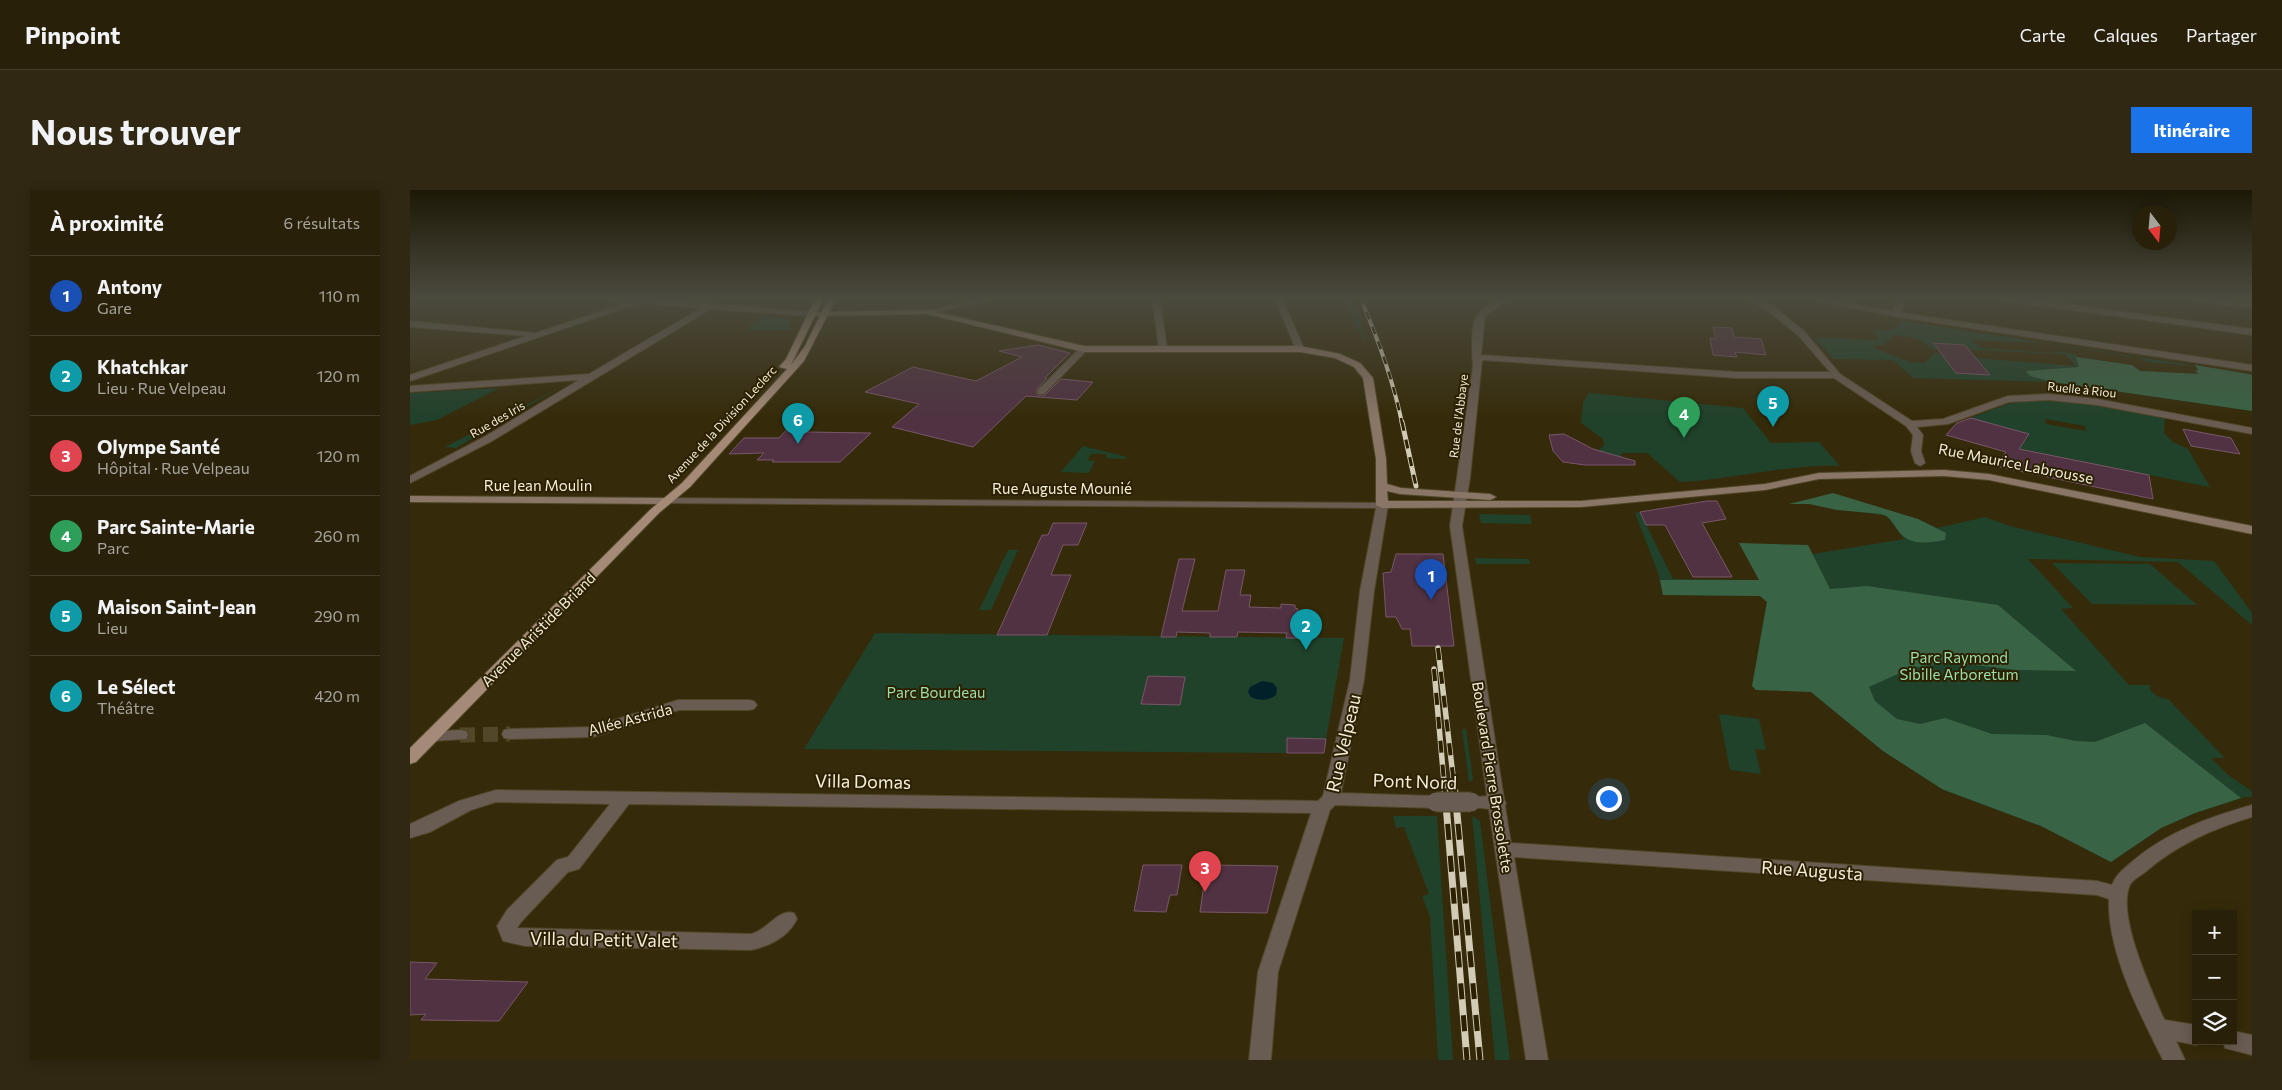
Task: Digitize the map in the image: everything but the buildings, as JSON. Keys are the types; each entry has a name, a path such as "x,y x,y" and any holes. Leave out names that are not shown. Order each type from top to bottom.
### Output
{"main road":[{"name":"Avenue de la Division Leclerc","path":"666,501 673,485 790,360 801,338"},
{"name":"Avenue de la Division Leclerc","path":"666,501 686,485 801,359 812,338"},
{"path":"1036,338 1084,349 1300,349 1324,352 1349,360 1363,370 1368,378 1381,459 1382,505"},
{"name":"Rue Maurice Labrousse","path":"1917,468 1989,477 2252,530"},
{"name":"Rue Maurice Labrousse","path":"1460,500 1568,504 1625,501 1683,493 1704,488 1758,482 1809,471 1917,468 1988,472 2252,524"},
{"path":"1382,486 1400,491 1460,500"},
{"name":"Rue Jean Moulin","path":"410,499 666,501"},
{"name":"Rue Auguste Mounié","path":"1382,505 1460,500"},
{"name":"Avenue Aristide Briand","path":"410,758 666,501"}],"street":[{"path":"410,378 530,338"},
{"name":"Rue des Iris","path":"410,480 488,439 659,338"},
{"path":"1161,338 1163,349"},
{"path":"1295,338 1300,349"},
{"name":"Rue de l'Abbaye","path":"1460,500 1477,374 1477,338"},
{"path":"1805,338 1834,370 1836,375 1910,424 1918,435 1916,451 1917,468"},
{"path":"2048,338 2252,368"},
{"path":"1041,392 1084,349"},
{"path":"1477,357 1728,375 1836,375"},
{"name":"Rue des Iris","path":"410,389 595,377"},
{"name":"Ruelle à Riou","path":"1910,424 1944,422 2008,399 2049,397 2097,402 2252,431"},
{"name":"Boulevard Pierre Brossolette","path":"1460,500 1456,526 1457,539 1479,694 1498,802 1537,1060"},
{"name":"Rue Auguste Mounié","path":"666,501 1382,505"},
{"name":"Rue Velpeau","path":"1260,1060 1268,972 1326,803 1357,680 1368,591 1382,505"},
{"name":"Allée Astrida","path":"510,734 593,732 678,705 749,705"},
{"path":"432,736 460,736"},
{"name":"Villa Domas","path":"410,831 424,827 465,805 496,796 1326,803"},
{"name":"Villa du Petit Valet","path":"624,798 573,864 563,865 514,916 507,926 510,935 526,938 751,942 768,937 780,928 787,919"},
{"name":"Pont Nord","path":"1326,803 1498,802"},
{"path":"2174,1060 2134,974 2119,914 2118,895 2121,884 2128,875 2154,854 2190,832 2252,811"},
{"name":"Rue Augusta","path":"1504,850 2097,888 2118,895"},
{"path":"2158,1029 2192,1034"},
{"path":"2237,1042 2252,1045"}],"green space":[{"path":"1815,338 1879,340 1878,338 1891,338 1884,345 1875,345 1874,348 1910,362 1925,363 1934,353 1941,354 1956,373 1989,375 1976,358 2076,366 2065,354 1969,350 1965,345 1934,343 1938,350 1931,349 1923,342 1911,338 2011,338 2249,374 2252,375 2252,411 2053,382 1913,378 1893,360 1833,359","holes":["1972,340 2043,343 2141,358 2146,362 2195,366 2198,370 2195,371 2199,374 2140,371 2132,365 2077,357 2076,354 2053,351 2054,353 1980,348"]},
{"path":"2076,357 2132,365 2140,371 2199,374 2195,371 2198,370 2195,365 2249,374 2252,375 2252,411 2053,382 2030,376 2026,371 2079,367"},
{"path":"499,388 437,420 410,425 410,393"},
{"path":"559,388 456,448 445,447"},
{"path":"1589,393 1743,408 1771,443 1819,442 1840,466 1800,467 1680,482 1647,453 1621,453 1622,457 1598,451 1604,445 1603,439 1581,423 1583,402"},
{"path":"2038,399 2085,402 2165,416 2164,433 2173,442 2188,449 2210,487 2039,453 2014,454 2029,434 1970,418 2008,404","holes":["2045,419 2085,426 2086,431 2046,424"]},
{"path":"1083,446 1127,457 1125,459 1106,458 1107,454 1091,454 1088,460 1095,461 1089,473 1061,472"},
{"path":"1833,493 1918,519 1946,533 1945,540 1927,543 1910,540 1900,533 1890,519 1881,514 1837,510 1809,504 1789,504"},
{"name":"Parc Raymond Sibille Arboretum","path":"1856,501 1918,519 1937,528 1985,517 2010,526 2140,557 2214,561 2252,613 2252,625 2178,562 2028,559 2073,608 2061,609 2129,685 2150,685 2150,690 2157,696 2169,700 2225,758 2211,758 2228,775 2252,791 2252,797 2245,797 2195,813 2161,828 2111,862 2041,826 1943,790 1883,751 1811,692 1759,645 1767,602 1760,596 1663,595 1658,573 1635,513 1640,512 1673,579 1759,580 1758,577 1813,554 1904,539 1887,516 1861,512"},
{"path":"1479,514 1530,515 1532,524 1481,523"},
{"name":"Parc Raymond Sibille Arboretum","path":"1739,543 1808,545 1830,589 1867,586 1998,605 2076,671 2017,670 1949,662 1911,668 1869,687 1875,701 1897,719 1920,724 1945,718 1992,734 2046,735 2076,741 2095,742 2145,723 2241,798 2195,813 2161,828 2111,862 2041,826 1942,789 1883,751 1811,692 1756,690 1752,686 1767,602 1760,596 1663,595 1660,580 1759,580"},
{"path":"1008,550 1018,550 991,610 979,610"},
{"path":"1475,558 1529,559 1530,564 1476,564"},
{"path":"2052,563 2150,564 2197,605 2092,604"},
{"name":"Parc Bourdeau","path":"875,633 1344,638 1326,739 1287,738 1287,753 804,749"},
{"path":"1719,714 1759,719 1766,750 1755,749 1761,774 1730,770"},
{"path":"1462,729 1466,729 1473,780 1469,782"},
{"path":"1393,816 1437,816 1453,1060 1438,1060 1430,917 1422,896 1429,894 1404,827 1396,828"},
{"path":"1472,816 1480,821 1510,1060 1495,1060"}],"water":[{"path":"1262,681 1273,683 1277,688 1276,695 1264,700 1251,697 1248,692 1250,687"}],"tunnel":[{"path":"460,735 510,734"}],"railway":[{"path":"1376,338 1394,391 1402,423"},
{"path":"1402,422 1416,486"},
{"path":"1438,648 1455,793"},
{"path":"1434,669 1445,793"},
{"path":"1445,792 1467,1060"},
{"path":"1455,792 1480,1060"}],"place":[{"name":"Maison Saint-Jean","path":"1773,427"},
{"name":"Parc Sainte-Marie","path":"1684,438"},
{"name":"Le Sélect","path":"798,444"},
{"name":"Antony","path":"1431,600"},
{"name":"Khatchkar","path":"1306,650"},
{"name":"Olympe Santé","path":"1205,892"}]}
